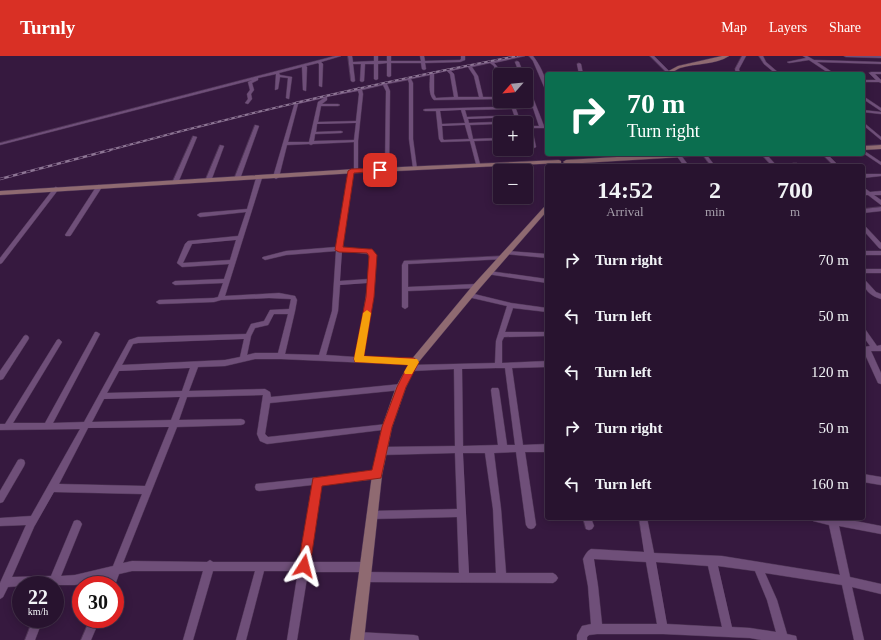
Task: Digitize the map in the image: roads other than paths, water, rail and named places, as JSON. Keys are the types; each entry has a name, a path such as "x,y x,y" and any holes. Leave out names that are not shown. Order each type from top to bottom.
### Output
{"street":[{"path":"247,103 250,99 249,94 252,90 250,84 251,82 320,60 339,56"},
{"path":"350,56 353,81"},
{"path":"376,56 376,79"},
{"path":"389,56 389,76"},
{"path":"422,56 424,69"},
{"path":"352,63 460,61 463,60 463,56"},
{"path":"276,177 296,103 359,88 522,56"},
{"path":"530,56 535,61 545,84"},
{"path":"652,56 665,72"},
{"path":"668,72 682,66 710,62 727,56"},
{"path":"738,72 737,69 744,56"},
{"path":"761,56 765,63 776,72"},
{"path":"805,56 832,72"},
{"path":"846,56 880,57"},
{"path":"320,60 321,86"},
{"path":"789,62 810,60 881,64"},
{"path":"405,62 406,70"},
{"path":"491,62 497,68"},
{"path":"518,62 520,68"},
{"path":"362,81 363,63"},
{"path":"579,64 581,72"},
{"path":"304,66 305,90"},
{"path":"469,66 473,68 476,74 481,98"},
{"path":"448,70 452,74 456,99"},
{"path":"432,73 433,98 493,98"},
{"path":"880,84 871,73 881,73"},
{"path":"276,89 278,74"},
{"path":"0,144 278,74 290,77 288,98"},
{"path":"409,78 411,83 411,139 415,168"},
{"path":"865,81 880,84"},
{"path":"384,83 388,88 387,170"},
{"path":"322,358 333,322 339,250 353,171 361,94 359,88"},
{"path":"320,106 338,107 338,93"},
{"path":"311,144 321,102 326,99 324,96"},
{"path":"865,98 881,110"},
{"path":"533,104 544,127 533,127"},
{"path":"425,110 491,108 494,116"},
{"path":"514,108 517,116"},
{"path":"463,109 478,164"},
{"path":"438,110 439,125 443,141 493,139"},
{"path":"865,112 881,110"},
{"path":"466,118 493,117"},
{"path":"316,123 358,122"},
{"path":"439,125 493,123"},
{"path":"865,125 881,139"},
{"path":"237,179 257,126"},
{"path":"313,133 341,132"},
{"path":"174,183 195,137"},
{"path":"285,144 356,142"},
{"path":"208,181 222,146"},
{"path":"865,146 880,147"},
{"path":"865,152 881,164"},
{"path":"0,193 353,171 563,161 625,156"},
{"path":"679,156 685,164"},
{"path":"765,156 773,164"},
{"path":"826,156 835,164"},
{"path":"865,176 881,175"},
{"path":"221,298 259,178"},
{"path":"68,235 99,186"},
{"path":"0,262 56,189"},
{"path":"865,190 881,203"},
{"path":"865,195 881,193"},
{"path":"414,640 357,639 377,475 387,427 401,387 412,365 477,286 545,209"},
{"path":"865,211 881,209"},
{"path":"200,215 249,210"},
{"path":"865,229 881,247"},
{"path":"232,262 188,265 182,265 180,263 190,242 240,238"},
{"path":"265,258 286,253 339,250 371,252 373,259 370,297 358,359"},
{"path":"865,253 881,253"},
{"path":"406,307 405,265 408,261 505,255 545,256"},
{"path":"865,271 881,271"},
{"path":"489,273 545,281"},
{"path":"175,284 226,281"},
{"path":"337,283 371,281"},
{"path":"865,283 874,294 881,297"},
{"path":"406,289 477,286"},
{"path":"470,295 511,305 545,310"},
{"path":"159,302 287,296 294,298 281,356"},
{"path":"498,366 497,356 501,335 511,305"},
{"path":"244,359 248,336 253,326 266,323 272,312 292,311"},
{"path":"865,333 878,348"},
{"path":"47,426 97,334"},
{"path":"501,335 545,334"},
{"path":"0,594 34,520 53,488 129,344 134,341 248,336"},
{"path":"0,377 26,338"},
{"path":"4,427 59,342"},
{"path":"878,348 865,349 880,377"},
{"path":"117,368 225,363 255,356 358,359 412,365 458,367 545,364"},
{"path":"114,576 174,423 195,365"},
{"path":"508,366 531,525"},
{"path":"458,367 459,450 464,578"},
{"path":"267,400 401,387"},
{"path":"495,390 503,449"},
{"path":"102,396 264,392 267,394 267,400 261,434 263,439 267,440 387,427"},
{"path":"4,427 241,422"},
{"path":"382,451 545,448"},
{"path":"490,449 497,509 501,578"},
{"path":"0,499 20,462"},
{"path":"259,487 377,475"},
{"path":"865,478 881,481"},
{"path":"292,640 317,482"},
{"path":"53,488 148,490"},
{"path":"372,515 461,513"},
{"path":"0,522 34,520"},
{"path":"643,520 663,629"},
{"path":"859,640 833,520 881,530"},
{"path":"56,576 77,524"},
{"path":"597,629 593,586 588,559 589,556 595,554 712,561 846,581 881,589"},
{"path":"712,561 728,631"},
{"path":"64,581 117,568 132,566 210,565 304,566 366,572 464,578 553,578"},
{"path":"188,640 210,565"},
{"path":"242,640 262,566"},
{"path":"758,567 787,639"},
{"path":"6,582 12,582"},
{"path":"30,640 35,628"},
{"path":"86,640 91,628"},
{"path":"582,640 582,635 586,630 597,629 728,631 787,639"}],"railway":[{"path":"106,151 311,99 517,56"},
{"path":"0,179 110,150"}]}
